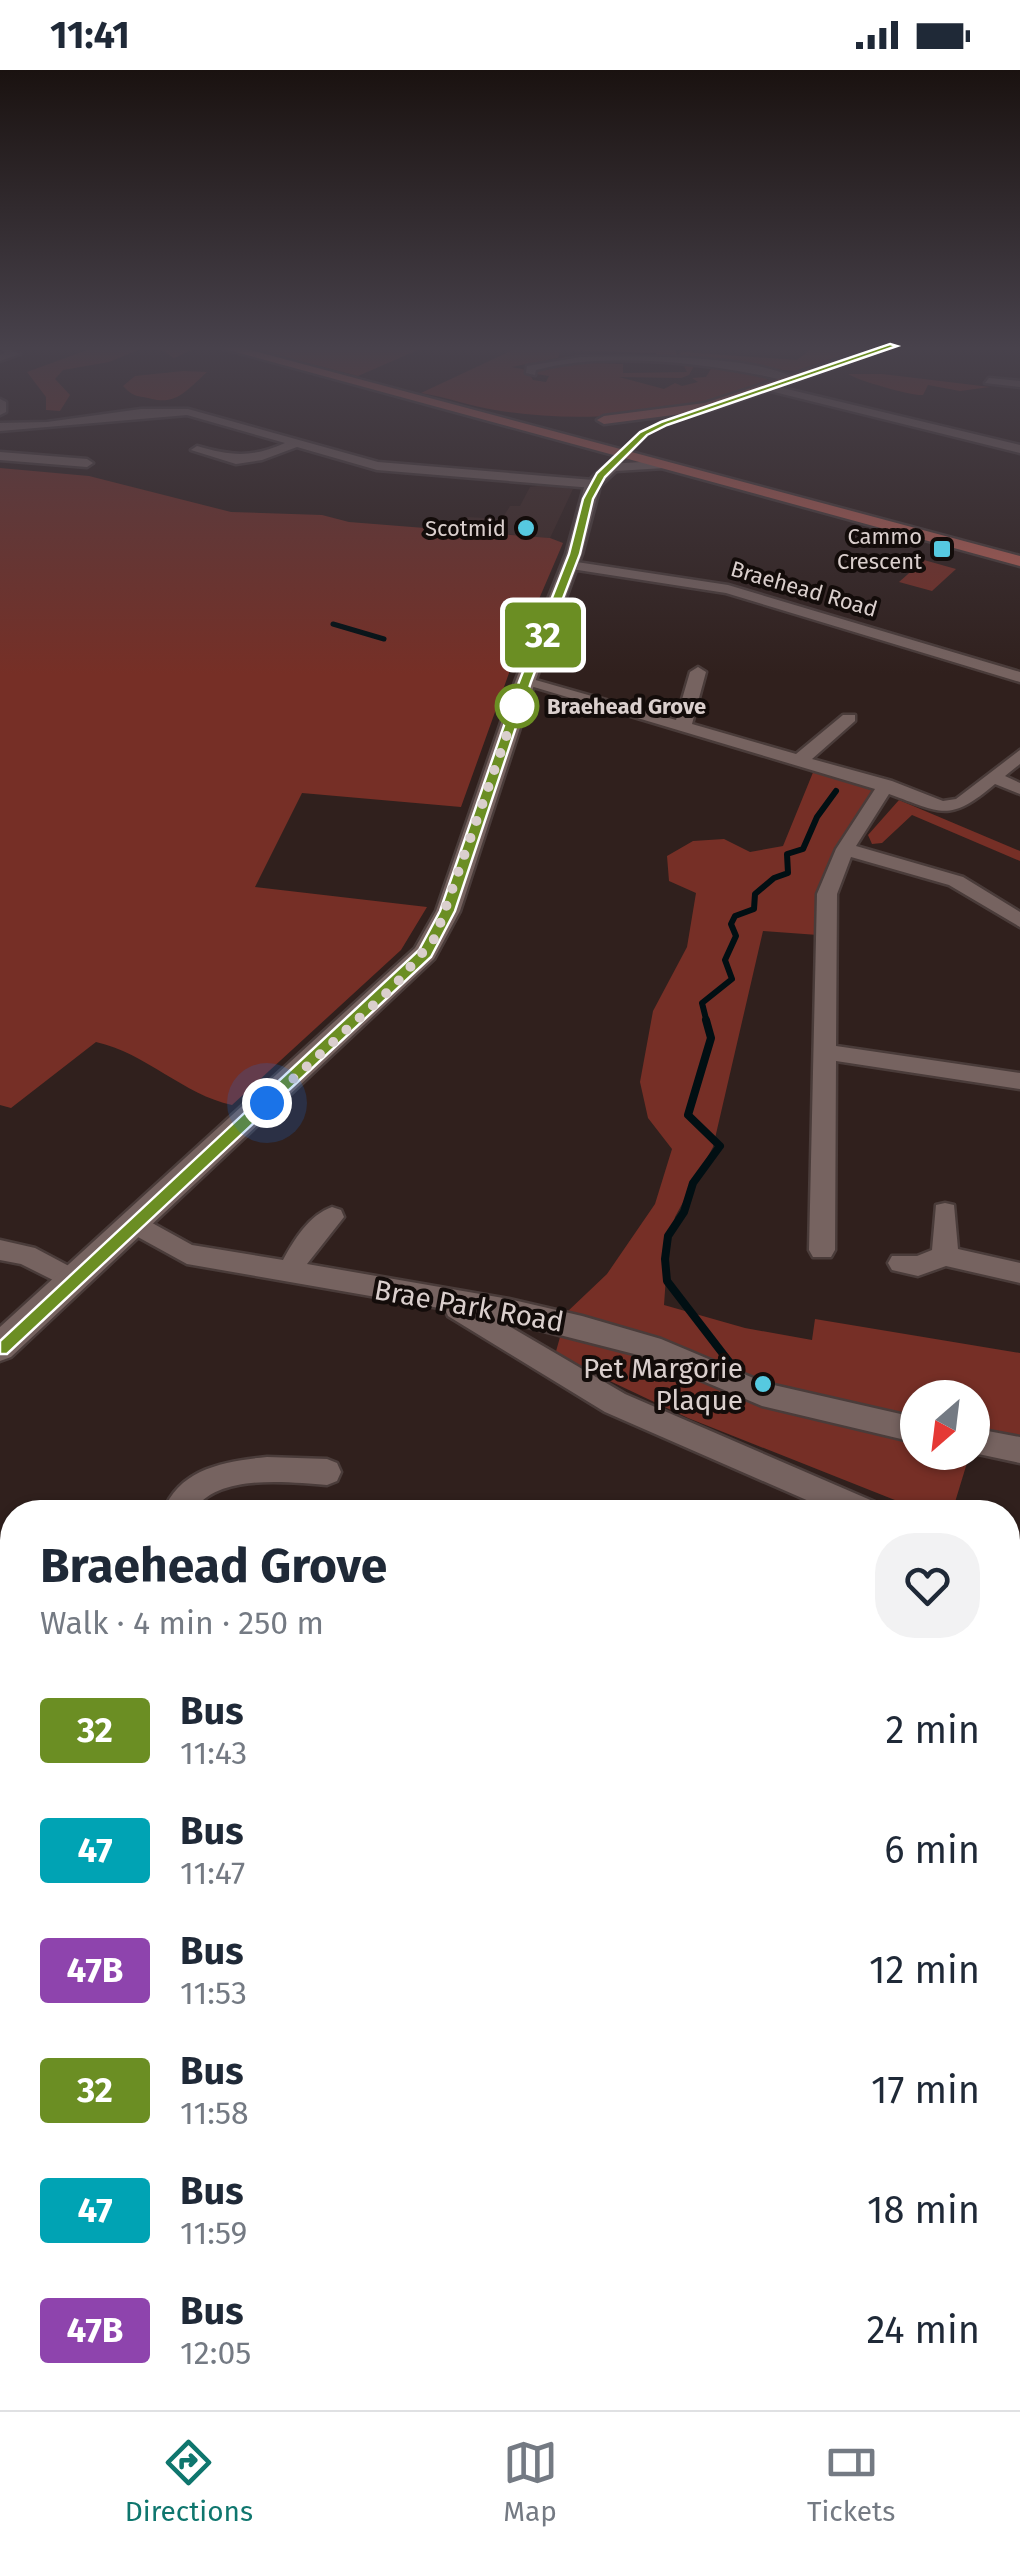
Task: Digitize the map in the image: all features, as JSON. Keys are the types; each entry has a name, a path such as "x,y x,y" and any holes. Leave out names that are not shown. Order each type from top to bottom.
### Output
{"main road":[{"path":"651,455 666,464"},
{"path":"651,455 705,476 1020,561"}],"street":[{"path":"215,455 238,462 268,455"},
{"path":"339,455 377,466 502,455"},
{"path":"0,1347 425,953 448,911 525,682 570,565 626,455"},
{"path":"6,456 87,463"},
{"name":"Braehead Road","path":"570,565 728,589 1020,678"},
{"path":"683,726 699,671"},
{"path":"525,682 949,807 960,804 1020,756"},
{"path":"800,760 849,718"},
{"path":"992,777 1020,789"},
{"path":"822,1250 826,894 845,849 886,786"},
{"path":"845,849 956,881 989,898 1020,922"},
{"path":"824,1052 1020,1081"},
{"path":"945,1212 945,1256"},
{"path":"289,1273 305,1244 332,1217"},
{"name":"Brae Park Road","path":"136,1224 177,1250 448,1303 509,1310 582,1327 652,1347 762,1394 900,1427"},
{"path":"0,1250 26,1255 73,1280"},
{"path":"901,1263 918,1266 945,1256 1020,1273"},
{"path":"448,1303 615,1403 837,1500"},
{"path":"990,1444 1020,1450"},
{"path":"184,1500 204,1484 262,1467 327,1472"}],"shaded area":[{"path":"0,468 89,476 231,512 322,515 349,522 550,538 563,543 518,648 461,807 302,793 255,887 427,907 401,950 232,1105 198,1092 132,1055 96,1042 11,1108 0,1105"},
{"path":"530,487 573,489 550,538 459,530 467,517 502,519 510,506 520,506"},
{"path":"924,560 956,569 932,591 899,582"},
{"path":"814,770 874,791 832,858 822,891 818,935 763,931 713,1147 675,1217 668,1248 664,1305 745,1328 812,1340 815,1319 1020,1353 1020,1449 990,1445 990,1380 900,1380 900,1470 965,1470 956,1500 895,1500 688,1418 555,1355 567,1312 607,1274 655,1204 672,1149 648,1118 640,1082 653,1011 687,947 696,893 669,881 667,856 693,841 724,839 750,852 783,846"},
{"path":"899,800 1020,851 1020,861 912,815 882,843 872,844 868,835"}],"waterway":[{"path":"333,624 384,639"},
{"path":"707,1023 702,1003 732,979 725,960 736,936 731,924 735,916 754,909 755,894 774,878 788,873 787,854 803,849 817,817 836,791"},
{"path":"706,1020 711,1038 688,1115 720,1146 693,1183 684,1212 668,1236 667,1281 740,1376"}],"bus line":[{"name":"32","path":"0,1347 394,986 425,953 448,911 525,682 574,554 588,499 594,484 622,455"}],"place":[{"name":"Scotmid","path":"526,528"},
{"name":"Cammo Crescent","path":"942,549"},
{"name":"Braehead Grove","path":"517,706"},
{"name":"Pet Margorie Plaque","path":"763,1384"}],"route":[{"path":"267,1103 394,986 435,938 448,911 517,706"}]}
